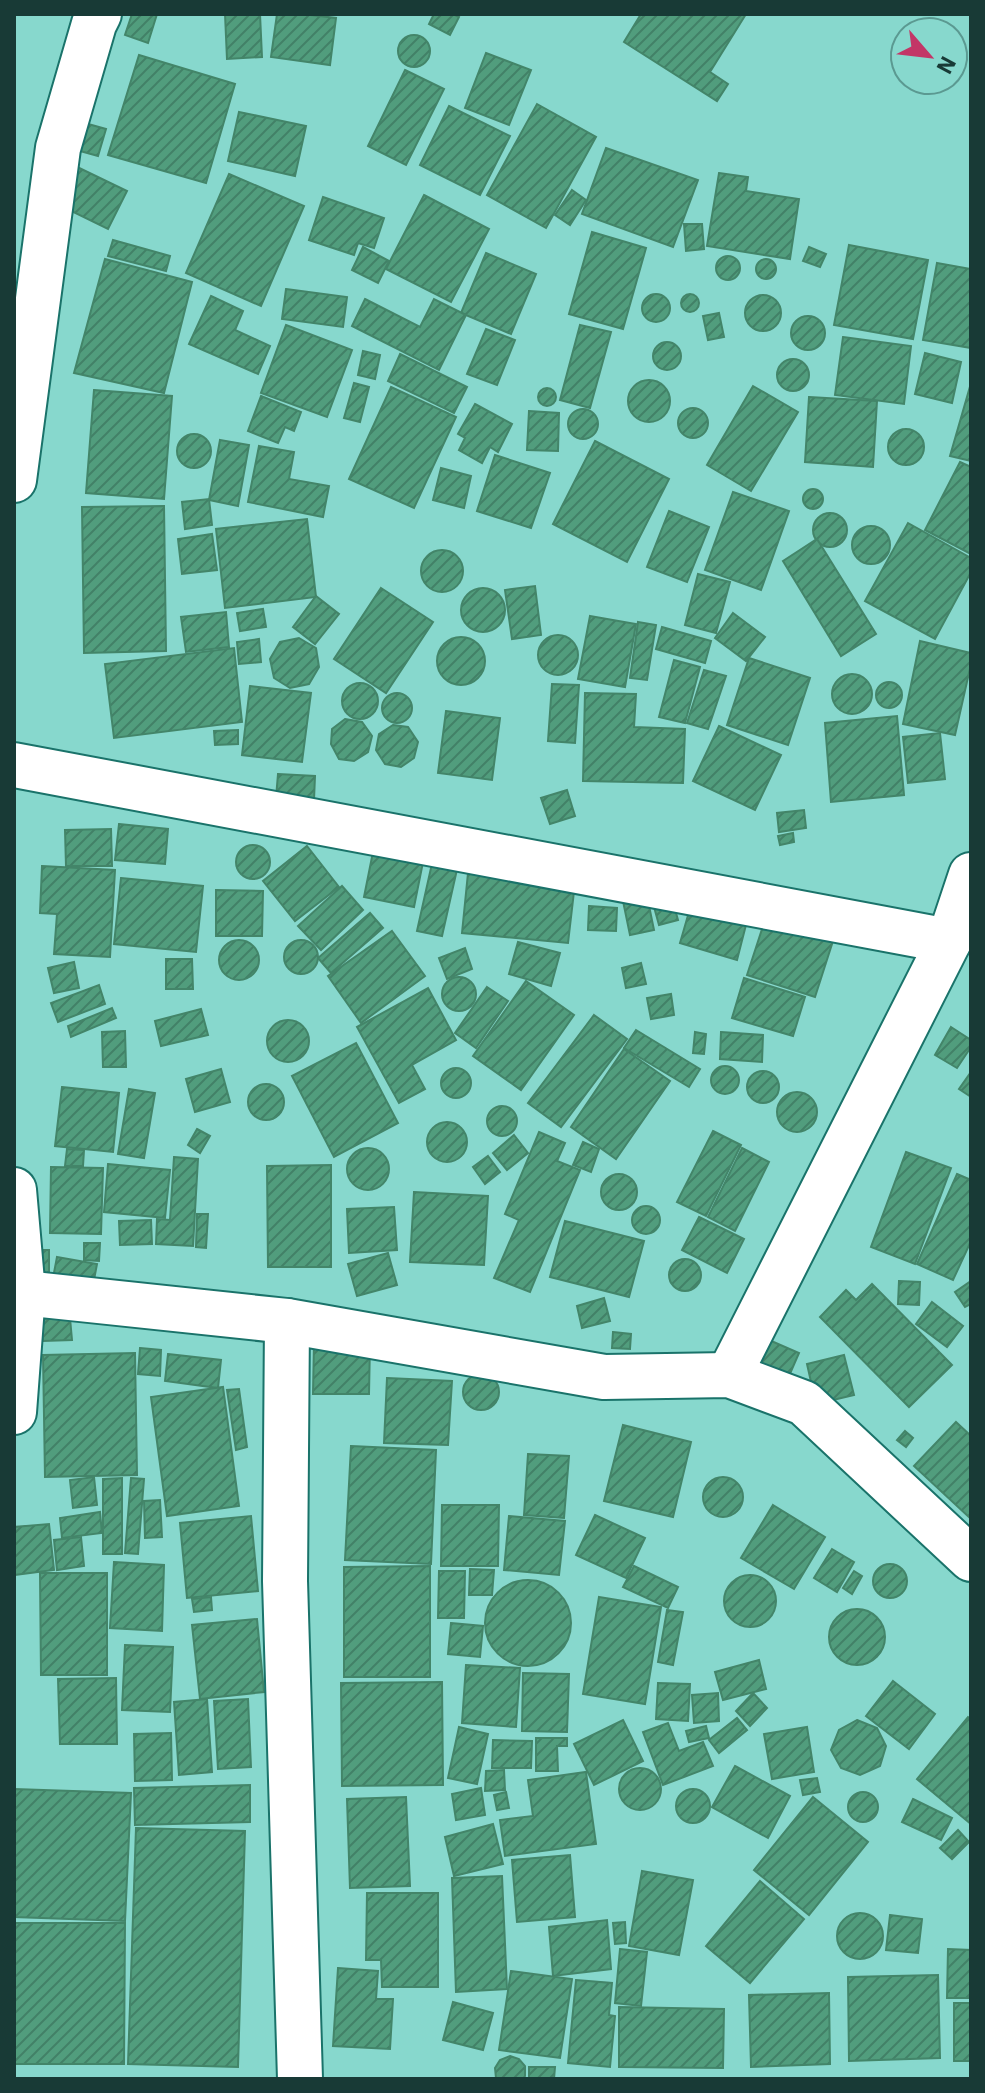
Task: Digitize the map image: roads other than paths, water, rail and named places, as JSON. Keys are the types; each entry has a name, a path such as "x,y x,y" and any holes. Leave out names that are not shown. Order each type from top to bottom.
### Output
{"main road":[{"path":"14,480 58,148 93,17"},
{"path":"14,765 949,941"},
{"path":"729,1375 949,941 971,875"},
{"path":"14,1190 18,1293 14,1412"},
{"path":"18,1293 287,1321 604,1377 729,1375 804,1403 971,1559"},
{"path":"287,1321 285,1581 300,2079"}]}
